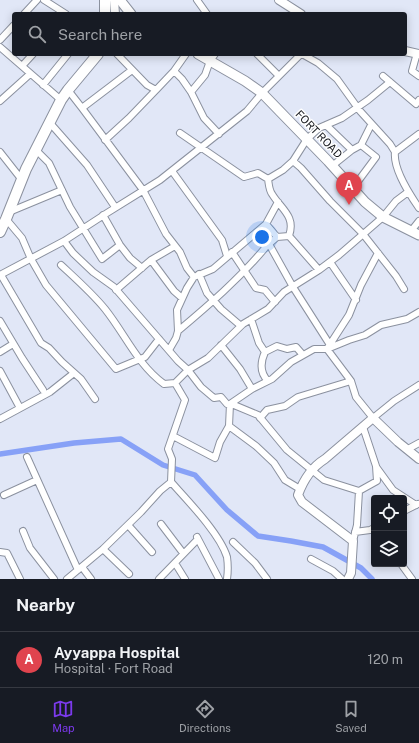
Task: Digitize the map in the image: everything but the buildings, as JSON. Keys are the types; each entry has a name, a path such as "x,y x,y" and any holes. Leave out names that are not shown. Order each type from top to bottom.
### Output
{"main road":[{"path":"105,0 105,12"},
{"path":"109,0 109,12"},
{"path":"120,0 129,12"},
{"path":"0,232 22,180 61,100 95,56"},
{"name":"FORT ROAD","path":"212,57 262,93 365,202 384,217 415,233"}],"street":[{"path":"26,12 37,0"},
{"path":"44,0 63,12"},
{"path":"100,0 101,12"},
{"path":"114,0 115,12"},
{"path":"197,0 206,12"},
{"path":"279,0 297,12"},
{"path":"0,40 12,27"},
{"path":"0,47 61,100"},
{"path":"407,51 418,54 412,72 419,76"},
{"path":"22,66 31,56"},
{"path":"43,85 66,56"},
{"path":"120,56 147,85 156,90"},
{"path":"105,140 156,90 174,71 185,56"},
{"path":"259,56 279,76"},
{"path":"95,399 81,379 49,348 41,343 0,275 64,241 115,207 160,180 247,112 262,93 300,56"},
{"path":"306,56 318,63 337,79 372,125 390,144 395,152 394,160 408,192 419,208"},
{"path":"191,92 204,75 212,57"},
{"path":"82,108 132,70"},
{"path":"174,71 191,92 204,118 219,134"},
{"path":"0,101 30,74"},
{"path":"383,76 416,104 419,100"},
{"path":"268,179 283,170 293,161 307,139 319,128 342,118 390,82"},
{"path":"68,90 143,190 166,234 180,252 187,268 197,276 207,293 221,309 241,326"},
{"path":"50,123 87,164 115,207"},
{"path":"326,125 352,150"},
{"path":"332,166 352,150 361,145 372,125"},
{"path":"180,133 244,177 258,173 268,179"},
{"path":"395,152 419,134"},
{"path":"353,188 376,157 361,145"},
{"path":"36,150 49,163 83,229 102,259 120,246"},
{"path":"0,152 22,180"},
{"path":"293,161 363,234 404,289"},
{"path":"172,171 222,240 230,254 246,271 256,288 265,290 275,302"},
{"path":"268,179 269,189 287,213 291,229 289,236"},
{"path":"62,190 8,216 22,238 46,285 116,369 145,357 159,339"},
{"path":"61,265 105,309 140,360 164,384 175,383 188,370 208,358 241,326 268,309 284,292 330,262 384,217 396,201 408,192"},
{"path":"169,350 176,338 178,330 177,310 182,298 197,276 213,269 266,224 278,202"},
{"path":"103,215 120,246 130,258 142,268"},
{"path":"415,233 419,221"},
{"path":"266,224 277,237"},
{"path":"289,236 277,237 269,244 293,287 351,381 356,397 373,418 398,442 419,459"},
{"path":"289,236 319,270"},
{"path":"64,241 73,253 93,272 116,290 178,361 188,370 201,387 214,398 221,397 227,404 258,415 287,450 324,480 359,491 378,481 376,466 363,427"},
{"path":"116,290 151,260 175,246"},
{"path":"178,330 214,301 246,271 265,248"},
{"path":"329,347 349,315 356,300 360,284 378,253"},
{"path":"151,260 174,291 182,298"},
{"path":"330,262 356,300"},
{"path":"230,404 252,389 268,381 291,362 314,349 329,347 365,335 381,325 407,319 419,312"},
{"path":"251,319 259,343 265,352"},
{"path":"0,321 43,390"},
{"path":"0,352 13,344"},
{"path":"221,345 240,369 252,389"},
{"path":"268,381 263,376 262,366 265,352 277,346 287,349 296,347 304,355"},
{"path":"0,371 3,385 20,408"},
{"path":"0,419 50,392 74,373"},
{"path":"260,418 267,410 285,406 298,397 351,381"},
{"path":"67,579 103,549 160,491 171,482 172,459 168,449 185,400 175,383"},
{"path":"353,541 302,502 298,496 302,484 318,464 373,418 419,385"},
{"path":"173,436 215,458 220,442 229,426 230,404"},
{"path":"229,426 256,446 274,463 285,480 300,489"},
{"path":"408,449 419,443"},
{"path":"27,457 80,568 91,579"},
{"path":"376,466 393,490 417,504"},
{"path":"4,495 38,480"},
{"path":"171,482 191,504 222,544 227,558 227,579"},
{"path":"350,576 359,491"},
{"path":"407,509 417,504"},
{"path":"161,524 183,553"},
{"path":"128,525 152,552"},
{"path":"355,532 371,530"},
{"path":"23,531 30,548 54,579"},
{"path":"159,579 197,538 219,579"},
{"path":"233,542 255,563 267,579"},
{"path":"103,549 129,574"},
{"path":"0,552 7,553 20,579"},
{"path":"311,559 333,571 342,579"},
{"path":"175,563 185,579"},
{"path":"403,567 412,579"}],"waterway":[{"path":"0,454 74,443 121,439 163,465 195,475 227,510 258,536 323,547 361,568 372,579"}],"place":[{"name":"Ayyappa Hospital","path":"349,205"}]}
